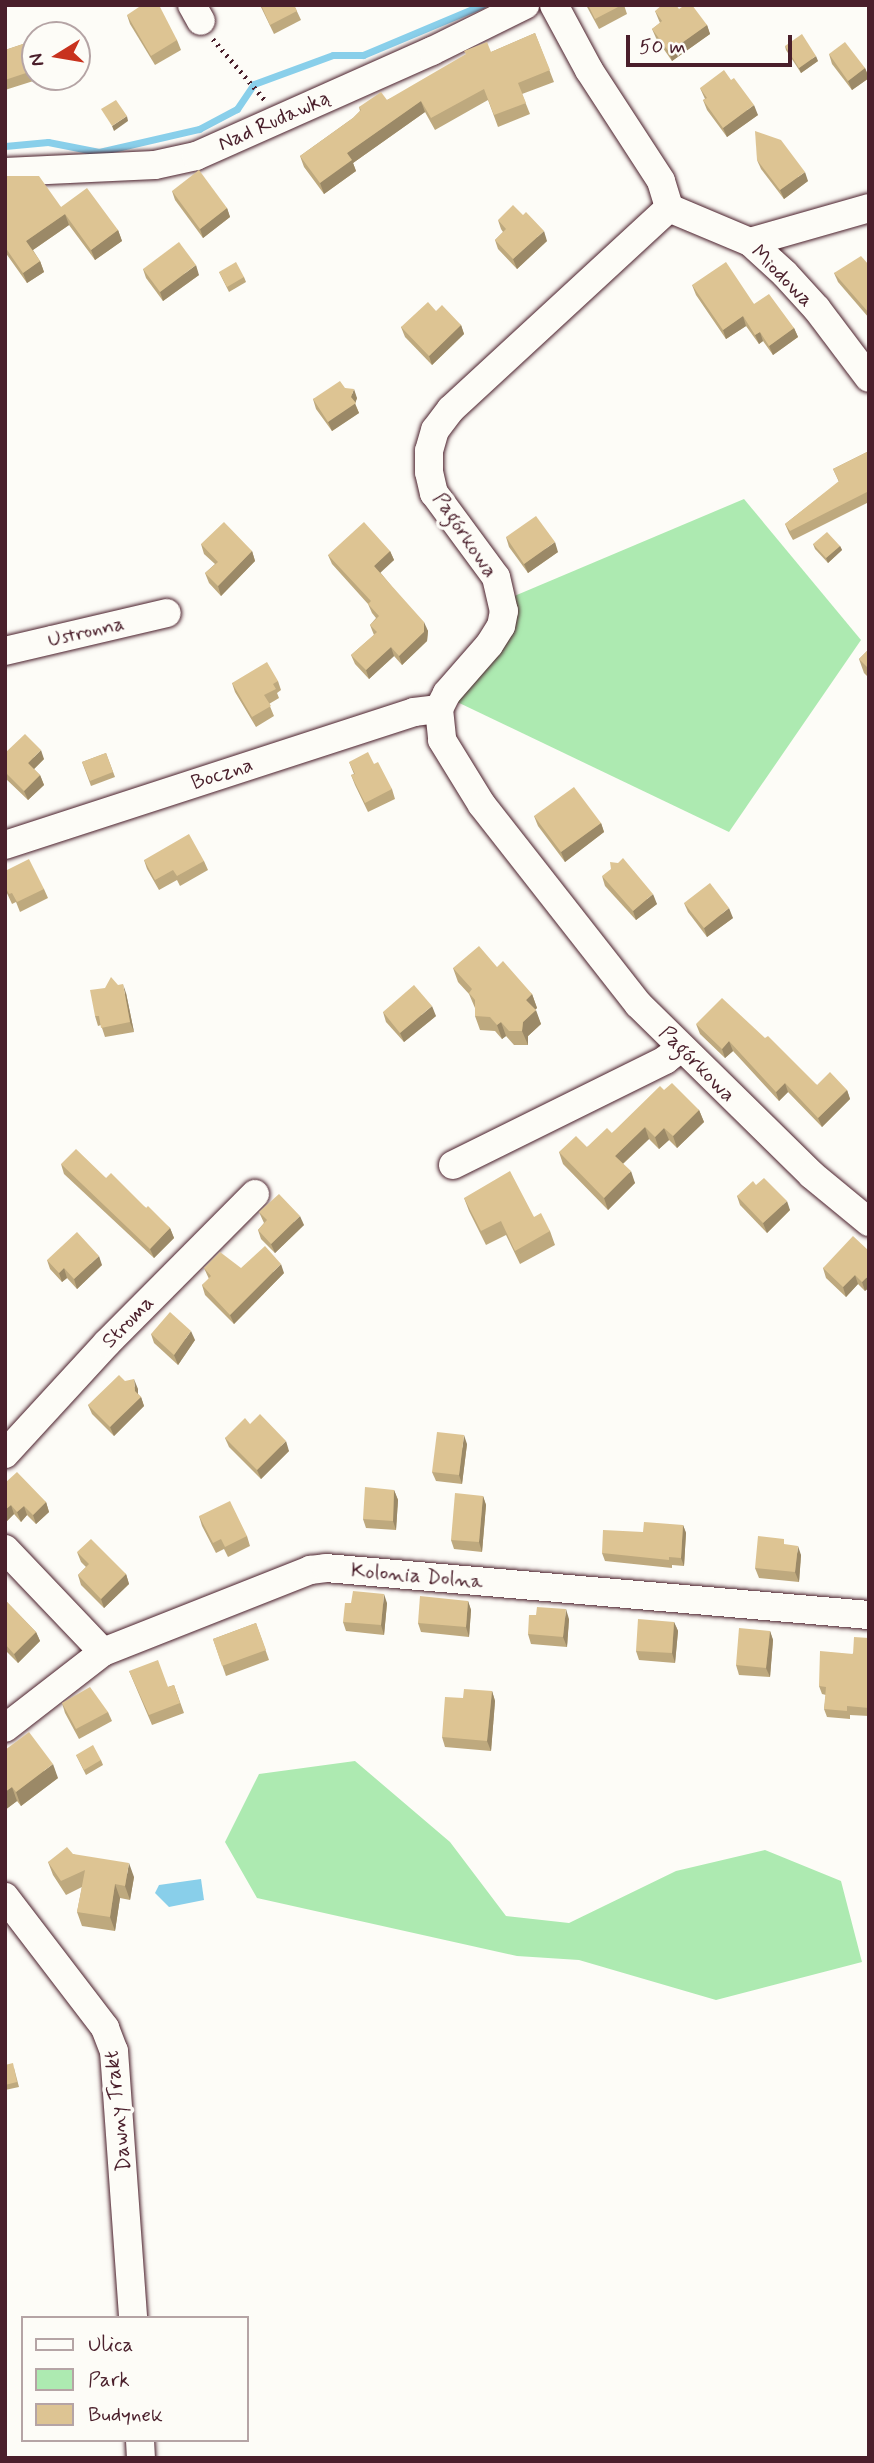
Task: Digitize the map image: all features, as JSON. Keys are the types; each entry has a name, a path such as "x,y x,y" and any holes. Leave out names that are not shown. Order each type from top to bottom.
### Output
{"street":[{"name":"Nad Rudawką","path":"5,172 155,165 195,156 432,51 525,5"},
{"path":"554,5 589,70 661,181 669,208"},
{"name":"Miodowa","path":"669,208 750,243 785,274 817,309 869,378"},
{"name":"Pagórkowa","path":"669,208 451,409 435,430 429,451 429,472 434,493 496,578 504,611 500,626 489,645 447,693 439,709 442,740 482,805 638,1004 812,1175 869,1222"},
{"path":"750,243 869,208"},
{"name":"Ustronna","path":"5,651 167,613"},
{"name":"Boczna","path":"5,845 414,712 439,709"},
{"path":"453,1165 665,1060 681,1048"},
{"name":"Stroma","path":"5,1454 107,1343 255,1194"},
{"path":"5,1549 103,1652"},
{"name":"Kolonia Dolna","path":"5,1728 103,1652 294,1574 326,1568 869,1615"},
{"name":"Dawny Trakt","path":"5,1897 105,2028 114,2051 133,2316"}],"path":[{"path":"197,13 220,49 236,61 278,120"}],"green space":[{"path":"744,499 861,640 729,832 453,700 512,597"},
{"path":"355,1761 450,1842 506,1916 569,1923 676,1871 765,1850 841,1881 862,1962 716,2000 579,1960 517,1956 257,1898 225,1842 259,1774"}],"water":[{"path":"201,1879 204,1900 169,1907 155,1893 159,1885"}],"building":[{"path":"142,5 159,5 177,40 151,56 127,15"},
{"path":"261,5 294,5 297,11 270,25"},
{"path":"588,5 622,5 595,19"},
{"path":"662,5 676,5 679,9 692,5 707,25 669,52 652,29 662,21 655,11"},
{"path":"535,33 550,70 518,83 526,103 494,115 484,89 431,118 421,101 347,153 352,160 320,183 300,156 353,118 361,110 359,107 381,92 387,100 466,54 464,51 487,42 491,52"},
{"path":"802,34 816,56 799,68 785,46"},
{"path":"845,42 865,68 848,81 829,54"},
{"path":"21,45 21,75 5,80 5,50"},
{"path":"724,70 731,80 734,78 754,105 723,128 703,100 707,98 700,88"},
{"path":"116,100 127,116 112,126 101,109"},
{"path":"755,131 781,140 805,172 780,190 757,160"},
{"path":"199,170 227,208 200,229 172,191"},
{"path":"5,176 39,176 61,207 87,188 118,230 91,250 65,214 26,241 40,261 23,273 5,247"},
{"path":"513,205 523,215 526,212 544,231 513,259 495,240 506,229 498,220"},
{"path":"179,242 196,265 160,292 143,269"},
{"path":"861,256 869,265 869,313 834,273"},
{"path":"236,262 244,277 227,287 219,272"},
{"path":"726,262 754,304 769,294 794,328 769,346 760,332 755,335 743,316 723,330 692,285"},
{"path":"428,302 436,311 442,305 461,325 429,356 401,327"},
{"path":"340,381 345,388 354,389 351,397 356,403 328,422 313,399"},
{"path":"869,451 869,491 790,531 785,524 839,481 833,469"},
{"path":"536,516 555,542 524,564 506,537"},
{"path":"224,522 252,551 218,586 205,573 218,562 201,544"},
{"path":"364,522 390,551 374,566 424,622 424,632 399,656 391,647 366,670 351,655 377,632 370,625 379,616 368,604 371,601 328,555"},
{"path":"827,532 840,546 826,558 813,544"},
{"path":"869,649 869,669 859,659"},
{"path":"267,662 278,681 273,684 276,689 264,695 271,706 252,717 232,683"},
{"path":"25,734 41,750 28,763 40,775 24,791 5,772 5,753"},
{"path":"368,752 374,764 378,762 392,789 365,803 351,775 355,774 349,762"},
{"path":"106,753 113,772 90,781 82,762"},
{"path":"574,787 601,823 561,852 534,816"},
{"path":"189,834 204,861 177,876 173,870 155,880 144,860"},
{"path":"623,858 653,894 633,911 602,876 611,869 610,862 618,863"},
{"path":"29,859 44,889 17,902 5,887 5,871"},
{"path":"710,883 729,908 704,928 684,903"},
{"path":"479,946 497,967 503,961 532,994 526,1000 536,1010 523,1022 522,1031 509,1031 501,1022 497,1025 490,1017 475,1016 475,1000 469,993 472,989 453,968"},
{"path":"111,977 118,985 123,984 130,1022 101,1028 99,1016 95,1016 90,990 105,988"},
{"path":"414,985 432,1006 400,1033 383,1012"},
{"path":"722,998 765,1038 768,1036 817,1085 830,1072 847,1090 818,1118 785,1083 776,1092 729,1041 722,1049 696,1024"},
{"path":"672,1083 699,1110 673,1136 664,1128 655,1137 645,1127 615,1156 631,1171 604,1198 559,1152 576,1136 587,1147 607,1128 612,1133 660,1086 664,1090"},
{"path":"76,1149 106,1178 111,1173 170,1228 150,1249 61,1164"},
{"path":"510,1171 534,1217 541,1213 550,1231 515,1251 501,1221 481,1231 464,1198"},
{"path":"764,1178 787,1201 763,1223 737,1196 753,1181 756,1185"},
{"path":"279,1194 300,1216 271,1244 258,1230 267,1220 259,1212"},
{"path":"77,1232 99,1256 74,1279 64,1268 59,1273 47,1260"},
{"path":"853,1236 869,1251 869,1275 862,1282 855,1275 843,1287 823,1268"},
{"path":"265,1246 281,1264 230,1315 202,1285 211,1276 204,1268 220,1252 241,1268"},
{"path":"170,1312 191,1331 174,1355 151,1334"},
{"path":"119,1375 125,1381 134,1379 135,1391 141,1397 110,1427 88,1405"},
{"path":"260,1414 286,1441 257,1470 225,1438 245,1418 250,1424"},
{"path":"437,1432 464,1435 459,1475 432,1472"},
{"path":"17,1472 46,1502 33,1515 24,1506 17,1512 11,1505 5,1510 5,1483"},
{"path":"365,1487 394,1490 393,1521 363,1519"},
{"path":"455,1493 483,1496 479,1542 451,1540"},
{"path":"230,1501 247,1536 225,1547 221,1539 213,1543 199,1516"},
{"path":"644,1522 683,1525 681,1558 669,1557 669,1560 602,1553 603,1530 643,1532"},
{"path":"758,1536 784,1539 784,1544 798,1546 795,1572 755,1568"},
{"path":"91,1539 126,1574 101,1599 78,1575 89,1564 77,1552"},
{"path":"353,1591 384,1594 381,1625 343,1622 345,1603 351,1603"},
{"path":"420,1596 468,1601 466,1627 418,1623"},
{"path":"5,1600 36,1632 14,1654 5,1644"},
{"path":"537,1607 566,1609 563,1637 528,1634 529,1615 536,1615"},
{"path":"638,1619 674,1622 672,1653 636,1651"},
{"path":"256,1623 266,1650 222,1666 213,1639"},
{"path":"739,1628 770,1631 766,1668 736,1665"},
{"path":"854,1637 869,1638 869,1708 847,1706 847,1711 824,1709 826,1687 819,1686 820,1651 853,1654"},
{"path":"158,1660 168,1687 174,1685 180,1703 149,1715 129,1671"},
{"path":"90,1687 108,1712 76,1729 62,1703"},
{"path":"464,1689 492,1691 487,1741 442,1737 445,1697 463,1698"},
{"path":"29,1732 53,1764 16,1792 12,1787 5,1792 5,1750"},
{"path":"93,1745 101,1760 84,1770 76,1755"},
{"path":"67,1847 73,1854 129,1863 125,1886 115,1884 110,1917 77,1912 85,1870 61,1881 48,1862"},
{"path":"13,2063 17,2082 5,2085 5,2065"}],"waterway":[{"path":"5,146 48,142 99,152 199,129 237,109 254,84 333,55 363,55 482,5"}]}
